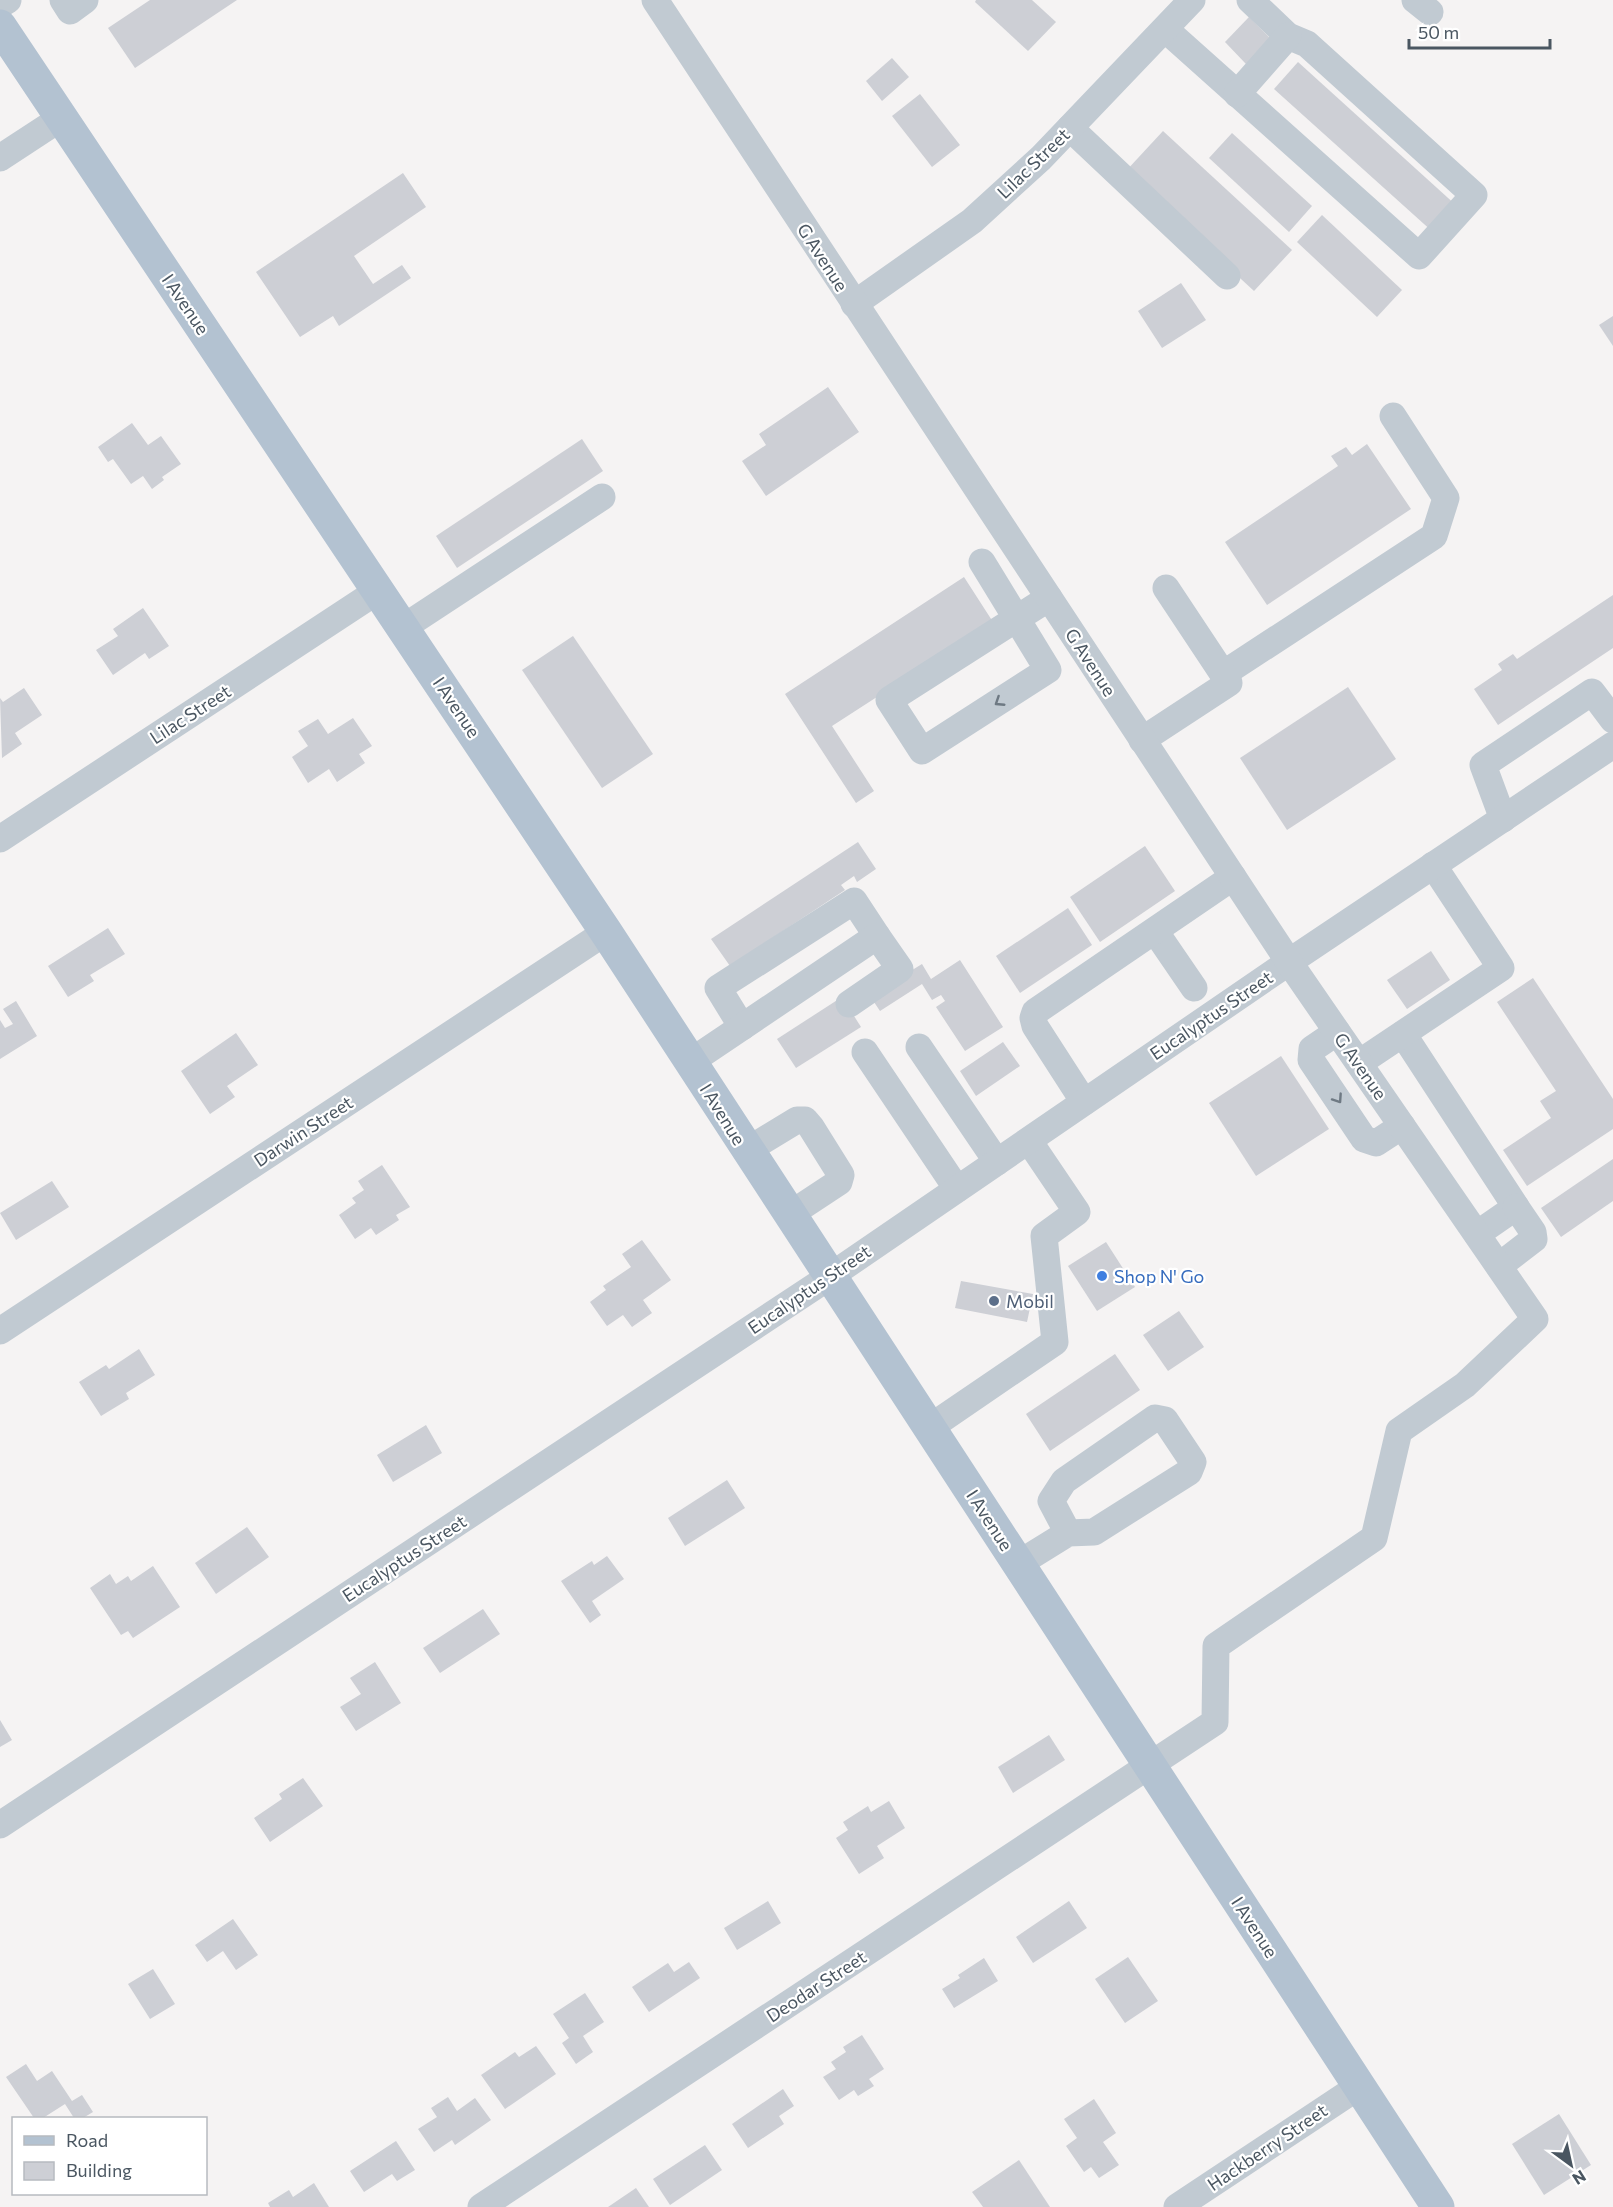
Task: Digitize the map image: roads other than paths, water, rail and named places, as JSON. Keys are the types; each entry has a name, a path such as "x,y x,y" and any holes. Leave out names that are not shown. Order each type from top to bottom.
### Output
{"main road":[{"name":"I Avenue","path":"0,26 606,932 746,1150 1151,1764 1358,2087 1438,2207"}],"street":[{"path":"0,5 8,0"},
{"path":"63,0 70,10 85,0"},
{"name":"G Avenue","path":"655,0 1289,962 1535,1319"},
{"name":"Lilac Street","path":"854,304 972,220 1070,128 1192,0"},
{"path":"1165,29 1419,256 1474,195 1307,44 1288,36 1251,0"},
{"path":"1237,94 1288,36"},
{"path":"0,158 61,118"},
{"path":"1070,128 1227,276"},
{"path":"1223,674 1434,536 1446,498 1393,416"},
{"path":"404,627 602,497"},
{"path":"982,562 1017,619 1048,670 922,751 889,700 1017,619 1049,598"},
{"path":"1142,740 1229,683 1166,588"},
{"name":"Lilac Street","path":"0,839 379,590"},
{"path":"1503,819 1483,765 1592,692 1613,720"},
{"name":"Eucalyptus Street","path":"0,1825 829,1277 1289,962 1613,745"},
{"path":"1359,1063 1501,968 1433,866"},
{"path":"1084,1102 1035,1026 1033,1018 1035,1012 1233,877"},
{"path":"742,1027 718,988 854,901 900,969 849,1004"},
{"path":"1155,931 1194,988"},
{"name":"Darwin Street","path":"0,1331 606,932"},
{"path":"690,1062 877,936"},
{"path":"1337,1032 1312,1049 1311,1060 1364,1139 1376,1143 1402,1126"},
{"path":"1403,1034 1533,1232 1534,1239 1499,1266"},
{"path":"919,1047 997,1162"},
{"path":"865,1052 957,1189"},
{"path":"746,1150 797,1120 805,1120 822,1144 841,1175 839,1182 789,1215"},
{"path":"929,1428 1055,1342 1044,1236 1077,1212 1029,1141"},
{"path":"1477,1234 1516,1207"},
{"name":"Deodar Street","path":"481,2207 1215,1722 1216,1646 1374,1538 1400,1431 1465,1386 1535,1319"},
{"path":"1018,1564 1068,1533 1094,1532 1189,1472 1193,1462 1165,1420 1155,1418 1064,1481 1051,1501 1068,1533"},
{"name":"Hackberry Street","path":"1177,2207 1358,2087"}],"place":[{"name":"Shop N' Go","path":"1102,1276"},
{"name":"Mobil","path":"994,1301"}]}
